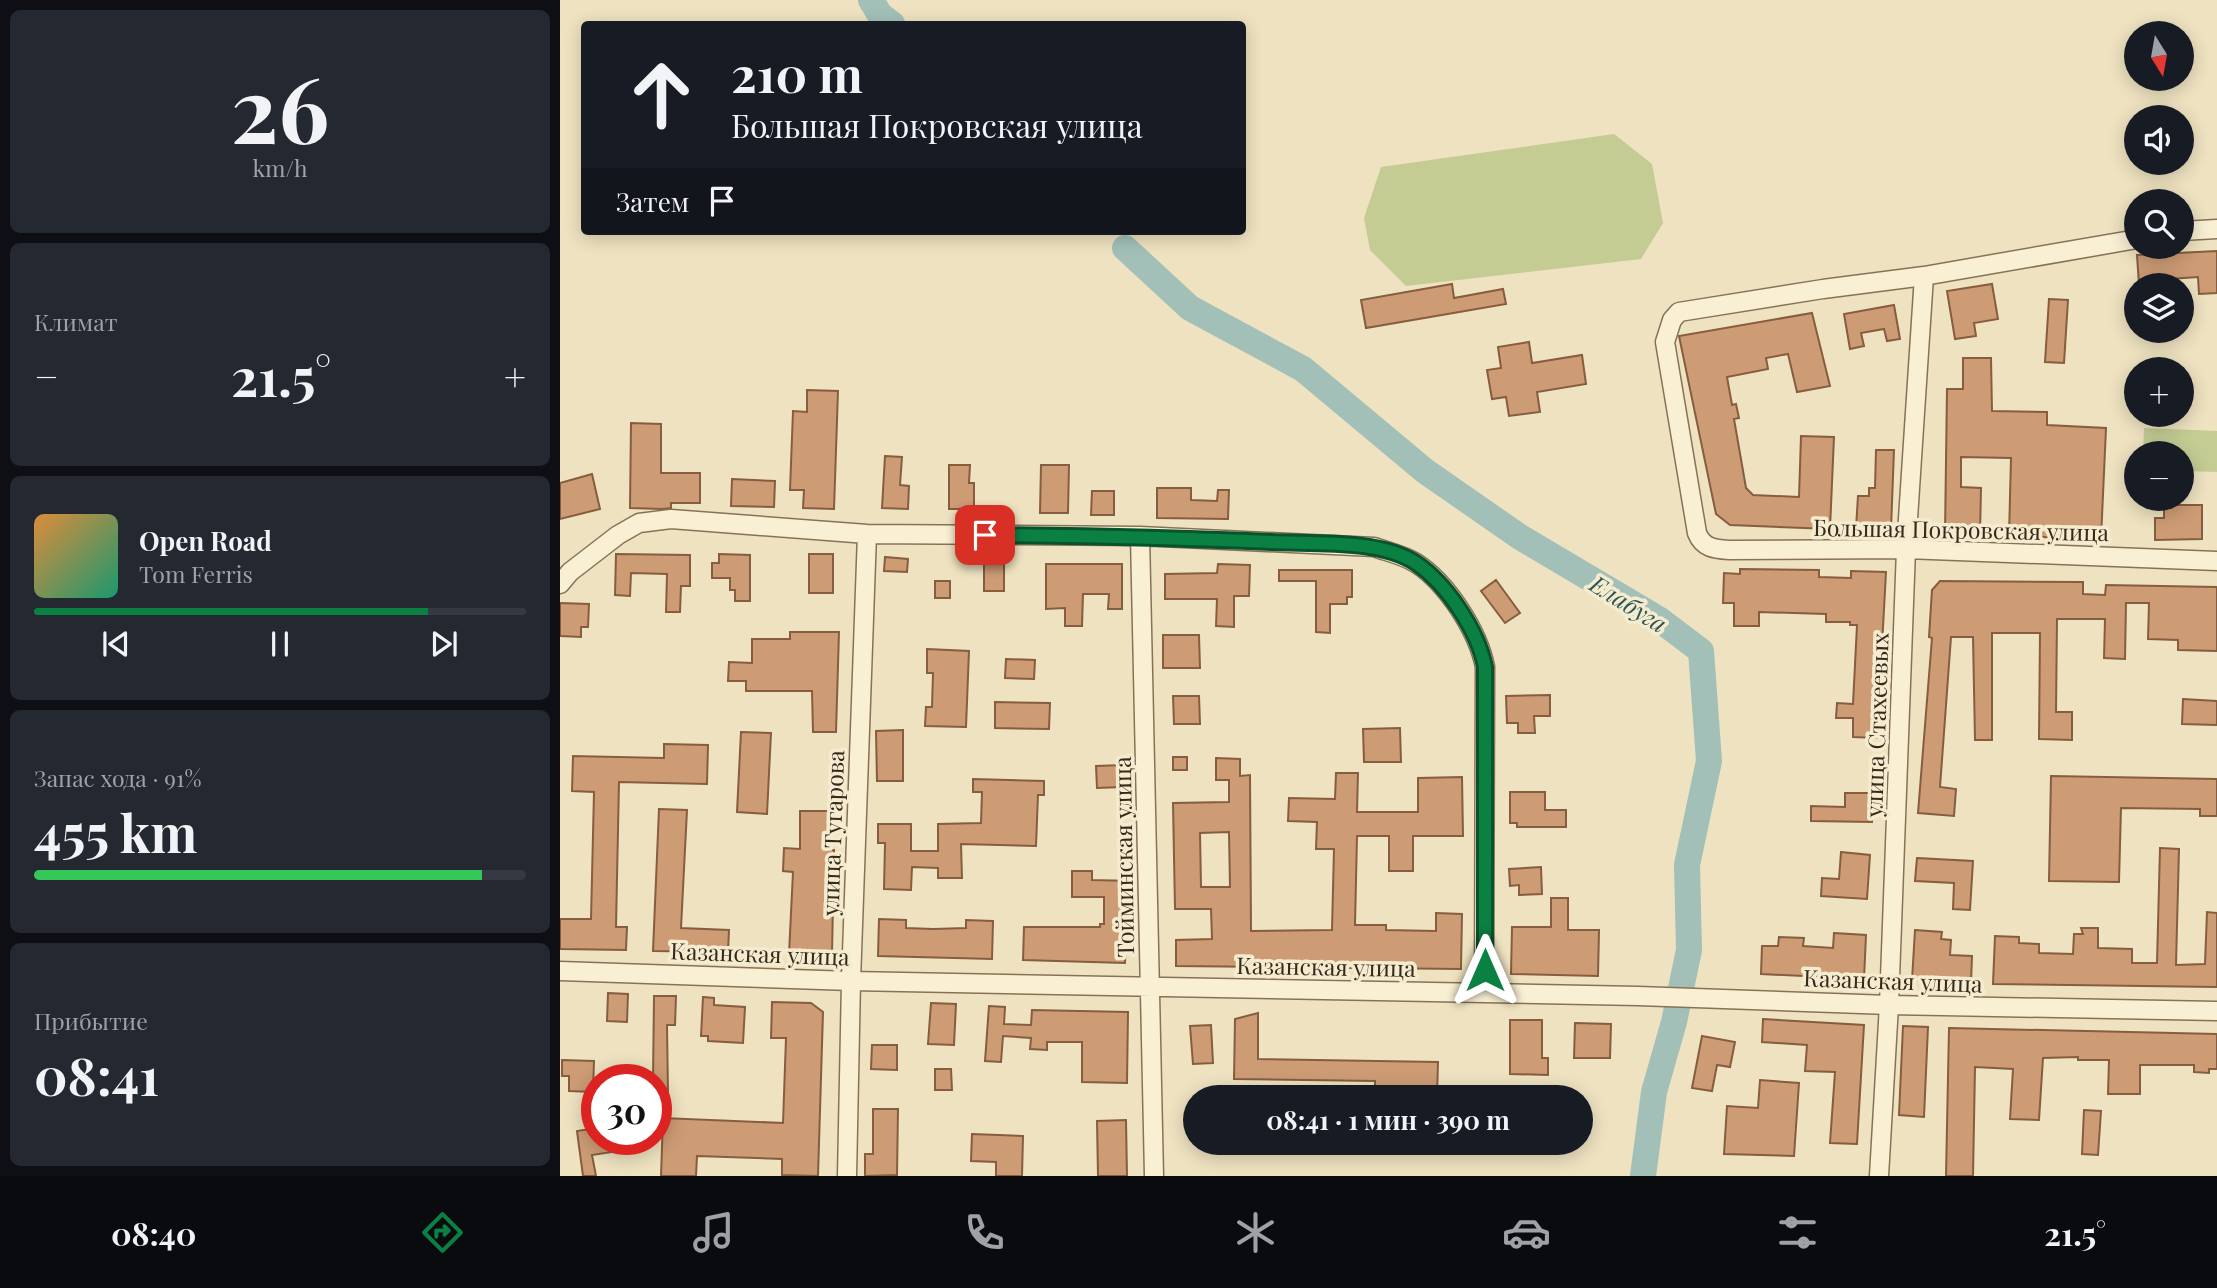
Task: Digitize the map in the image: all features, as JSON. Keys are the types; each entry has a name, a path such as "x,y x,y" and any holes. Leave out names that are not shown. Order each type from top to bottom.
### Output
{"street":[{"path":"2194,230 2217,229"},
{"path":"1924,276 2124,241"},
{"name":"Большая Покровская улица","path":"1924,276 1678,312 1672,320 1665,342 1697,533 1704,545 1728,550 1906,549 2217,561"},
{"name":"улица Стахеевых","path":"1879,1176 1889,1005 1906,549 1924,276"},
{"path":"560,584 570,572 618,535 639,523 671,519 867,534 1140,536 1374,547 1416,563 1455,604 1472,629 1482,651 1485,667 1485,993"},
{"name":"улица Тугарова","path":"847,1176 867,534"},
{"name":"Тойминская улица","path":"1140,536 1154,1176"},
{"name":"Казанская улица","path":"560,971 851,981 1638,996 1889,1005 2217,1011"}],"green space":[{"path":"1614,134 1652,164 1663,223 1641,259 1406,286 1370,250 1364,218 1381,167"},
{"path":"2144,428 2217,431 2217,472 2194,471 2194,441 2143,441"}],"building":[{"path":"2217,251 2217,293 2199,294 2198,277 2194,277 2194,273 2138,273 2137,259 2194,259 2194,252"},
{"path":"1452,284 1454,298 1503,289 1506,304 1366,328 1361,300"},
{"path":"1992,284 1998,319 1974,323 1976,336 1955,339 1947,291"},
{"path":"2049,299 2068,300 2064,363 2045,362"},
{"path":"1894,305 1900,339 1887,341 1884,329 1861,333 1864,346 1850,349 1844,314"},
{"path":"1812,313 1830,386 1797,392 1788,354 1766,358 1768,369 1727,377 1732,405 1736,404 1739,418 1734,419 1746,488 1753,495 1799,497 1801,436 1834,437 1830,529 1730,525 1716,514 1679,336"},
{"path":"1529,342 1532,363 1582,355 1586,384 1537,392 1540,412 1509,416 1506,397 1492,399 1487,370 1501,368 1498,347"},
{"path":"1963,358 1991,358 1992,411 2047,412 2047,425 2106,428 2101,539 2009,536 2011,458 1961,457 1961,487 1981,488 1980,535 1945,534 1947,389 1963,389"},
{"path":"807,390 838,391 834,509 803,508 804,490 790,490 793,411 807,412"},
{"path":"631,423 661,424 661,473 700,473 700,503 671,503 671,508 662,509 630,508"},
{"path":"1876,450 1894,450 1891,529 1856,528 1858,496 1869,496 1869,488 1875,488"},
{"path":"885,456 902,457 900,485 909,486 908,509 882,508"},
{"path":"949,465 970,465 969,483 974,483 974,509 949,509"},
{"path":"1041,465 1069,465 1068,513 1040,513"},
{"path":"592,474 600,509 560,519 560,483"},
{"path":"732,479 775,481 774,507 731,506"},
{"path":"1157,488 1191,488 1191,500 1217,501 1218,490 1229,490 1228,519 1157,518"},
{"path":"1092,491 1114,491 1114,515 1091,515"},
{"path":"2194,505 2202,505 2202,539 2155,540 2155,518 2164,518 2164,511 2194,511"},
{"path":"616,554 690,555 690,586 681,586 680,612 666,612 667,574 631,573 630,596 615,595"},
{"path":"719,554 750,555 750,601 735,601 735,590 730,590 730,578 712,578 712,563 719,563"},
{"path":"809,554 833,554 833,593 809,593"},
{"path":"885,557 908,559 907,572 884,571"},
{"path":"984,562 1004,562 1004,591 984,591"},
{"path":"1046,564 1122,564 1122,609 1108,609 1109,594 1083,594 1082,626 1065,626 1065,608 1046,609"},
{"path":"1218,564 1250,565 1249,596 1234,596 1234,627 1216,626 1217,599 1165,599 1165,574 1217,573"},
{"path":"1740,569 1819,570 1819,577 1851,578 1851,571 1886,572 1877,738 1853,737 1853,718 1836,718 1837,703 1853,704 1857,625 1850,625 1850,622 1826,622 1826,614 1759,612 1759,626 1734,626 1734,603 1723,603 1724,573 1740,574"},
{"path":"1279,570 1352,570 1352,597 1347,597 1347,604 1330,604 1330,633 1316,632 1316,581 1279,581"},
{"path":"1496,580 1520,613 1505,623 1481,591"},
{"path":"935,581 950,581 950,598 935,598"},
{"path":"1940,581 2083,582 2083,594 2105,595 2106,585 2217,587 2217,651 2178,650 2178,640 2148,639 2149,603 2126,603 2125,659 2104,658 2105,619 2057,619 2056,712 2072,712 2072,740 2039,739 2040,633 1992,633 1992,740 1975,740 1973,637 1951,637 1940,787 1956,789 1954,816 1918,813 1932,638 1929,637 1932,590"},
{"path":"560,603 589,604 588,627 581,627 581,637 560,636"},
{"path":"790,632 839,632 836,732 813,732 812,691 746,691 746,681 728,681 729,662 752,663 752,639 790,639"},
{"path":"1163,635 1199,635 1200,668 1163,668"},
{"path":"927,649 969,651 966,727 925,726 926,707 932,707 933,673 927,673"},
{"path":"1006,659 1035,660 1034,679 1005,678"},
{"path":"1550,695 1550,716 1534,716 1535,733 1518,733 1518,723 1507,723 1506,696"},
{"path":"1173,696 1199,696 1200,724 1174,724"},
{"path":"2183,699 2217,701 2217,725 2182,724"},
{"path":"995,702 1050,703 1049,729 995,728"},
{"path":"1400,728 1401,762 1364,762 1363,729"},
{"path":"903,730 903,781 877,781 876,731"},
{"path":"741,732 771,733 767,814 737,812"},
{"path":"664,744 708,745 707,784 619,782 616,927 627,927 626,950 560,949 560,919 591,919 594,792 572,791 573,756 664,758"},
{"path":"1173,757 1187,757 1187,770 1173,770"},
{"path":"1216,758 1240,759 1240,776 1250,775 1251,931 1332,930 1334,849 1316,849 1317,822 1288,821 1289,798 1335,799 1336,773 1358,773 1357,812 1418,812 1418,778 1462,777 1463,836 1413,836 1413,871 1389,871 1389,836 1357,836 1355,925 1386,925 1386,930 1436,931 1436,913 1462,914 1461,969 1176,966 1176,940 1212,939 1211,909 1175,909 1173,803 1229,802 1229,780 1216,780","holes":["1229,832 1230,887 1201,887 1200,833"]},
{"path":"1123,765 1123,787 1097,788 1096,766"},
{"path":"2051,776 2217,779 2217,816 2200,816 2200,809 2121,808 2119,882 2049,881"},
{"path":"973,779 1044,781 1044,795 1038,795 1036,846 961,844 962,878 938,878 938,868 912,867 911,890 884,889 885,843 878,843 878,824 911,824 911,851 938,851 938,824 981,823 982,792 973,792"},
{"path":"1510,792 1545,792 1545,810 1566,810 1566,827 1517,827 1517,823 1510,823"},
{"path":"1845,793 1872,793 1872,822 1811,821 1811,806 1845,807"},
{"path":"659,809 687,810 681,928 729,930 728,952 653,951"},
{"path":"800,811 830,811 830,850 834,850 832,955 789,954 793,872 783,871 784,848 800,849"},
{"path":"2160,848 2179,849 2176,965 2205,964 2207,912 2217,913 2217,987 1993,984 1995,936 2019,937 2019,943 2039,944 2039,953 2073,954 2074,934 2083,934 2081,928 2098,928 2098,948 2132,949 2132,963 2157,963"},
{"path":"1841,852 1870,855 1867,899 1821,896 1822,878 1839,879"},
{"path":"1917,858 1973,861 1970,910 1953,909 1954,883 1915,881"},
{"path":"1541,867 1542,894 1519,895 1519,885 1510,886 1509,869"},
{"path":"1072,871 1092,871 1092,880 1133,881 1133,902 1127,902 1125,963 1023,960 1024,927 1100,927 1100,924 1104,924 1104,897 1072,897"},
{"path":"1551,898 1568,898 1568,930 1599,930 1598,976 1511,974 1512,927 1551,927"},
{"path":"879,919 906,920 906,928 933,929 966,928 966,920 993,921 992,959 878,956"},
{"path":"1915,930 1942,932 1941,939 1951,940 1950,955 1972,956 1971,983 1912,980"},
{"path":"1834,933 1866,935 1864,979 1761,974 1762,946 1778,946 1779,937 1804,938 1803,946 1833,948"},
{"path":"608,993 628,994 627,1022 607,1021"},
{"path":"654,996 676,996 675,1025 667,1025 668,1064 653,1064"},
{"path":"703,997 714,998 714,1005 745,1007 743,1043 708,1041 708,1036 701,1036"},
{"path":"772,1002 811,1003 823,1012 818,1176 782,1175 782,1159 697,1156 696,1176 661,1176 662,1155 672,1155 672,1118 783,1123 786,1038 771,1038"},
{"path":"931,1003 956,1004 954,1045 928,1044"},
{"path":"989,1006 1005,1007 1004,1024 1031,1025 1032,1010 1128,1012 1127,1083 1082,1082 1082,1042 1047,1042 1047,1050 1030,1049 1031,1038 1003,1036 1001,1062 985,1061"},
{"path":"1258,1013 1258,1059 1438,1062 1437,1085 1375,1085 1375,1081 1234,1079 1235,1019"},
{"path":"1763,1019 1864,1025 1857,1144 1830,1143 1835,1072 1805,1071 1807,1045 1762,1042"},
{"path":"1510,1020 1542,1020 1542,1058 1548,1058 1548,1075 1510,1074"},
{"path":"1575,1023 1611,1024 1610,1058 1574,1058"},
{"path":"1211,1025 1213,1063 1193,1064 1190,1026"},
{"path":"1903,1026 1928,1027 1924,1117 1899,1115"},
{"path":"1949,1028 2217,1034 2217,1069 2209,1069 2209,1073 2194,1072 2194,1065 2140,1065 2140,1094 2108,1094 2109,1060 2043,1058 2039,1120 2010,1119 2013,1069 1975,1067 1973,1176 1946,1176"},
{"path":"1702,1036 1735,1042 1730,1067 1717,1065 1712,1091 1692,1088"},
{"path":"872,1045 897,1045 897,1070 871,1069"},
{"path":"562,1060 594,1061 594,1064 581,1064 581,1092 569,1091 569,1076 562,1076"},
{"path":"935,1069 951,1069 952,1090 935,1090"},
{"path":"1760,1080 1799,1083 1794,1156 1724,1154 1727,1106 1758,1108"},
{"path":"873,1109 898,1109 897,1175 865,1176 865,1154 873,1154"},
{"path":"2084,1110 2101,1111 2098,1155 2082,1154"},
{"path":"1126,1120 1127,1176 1098,1176 1097,1121"},
{"path":"581,1130 581,1155 592,1155 596,1176 583,1176 577,1131"},
{"path":"972,1134 1023,1136 1022,1176 996,1176 996,1162 971,1161"}],"waterway":[{"name":"Елабуга","path":"871,0 880,15 888,21"},
{"name":"Елабуга","path":"1125,248 1190,308 1303,369 1425,471 1520,537 1660,620 1701,651 1709,761 1687,865 1689,950 1674,1022 1654,1092 1643,1176"}],"route":[{"path":"985,535 1140,536 1374,547 1402,556 1428,573 1472,629 1482,651 1485,667 1485,970"}]}
